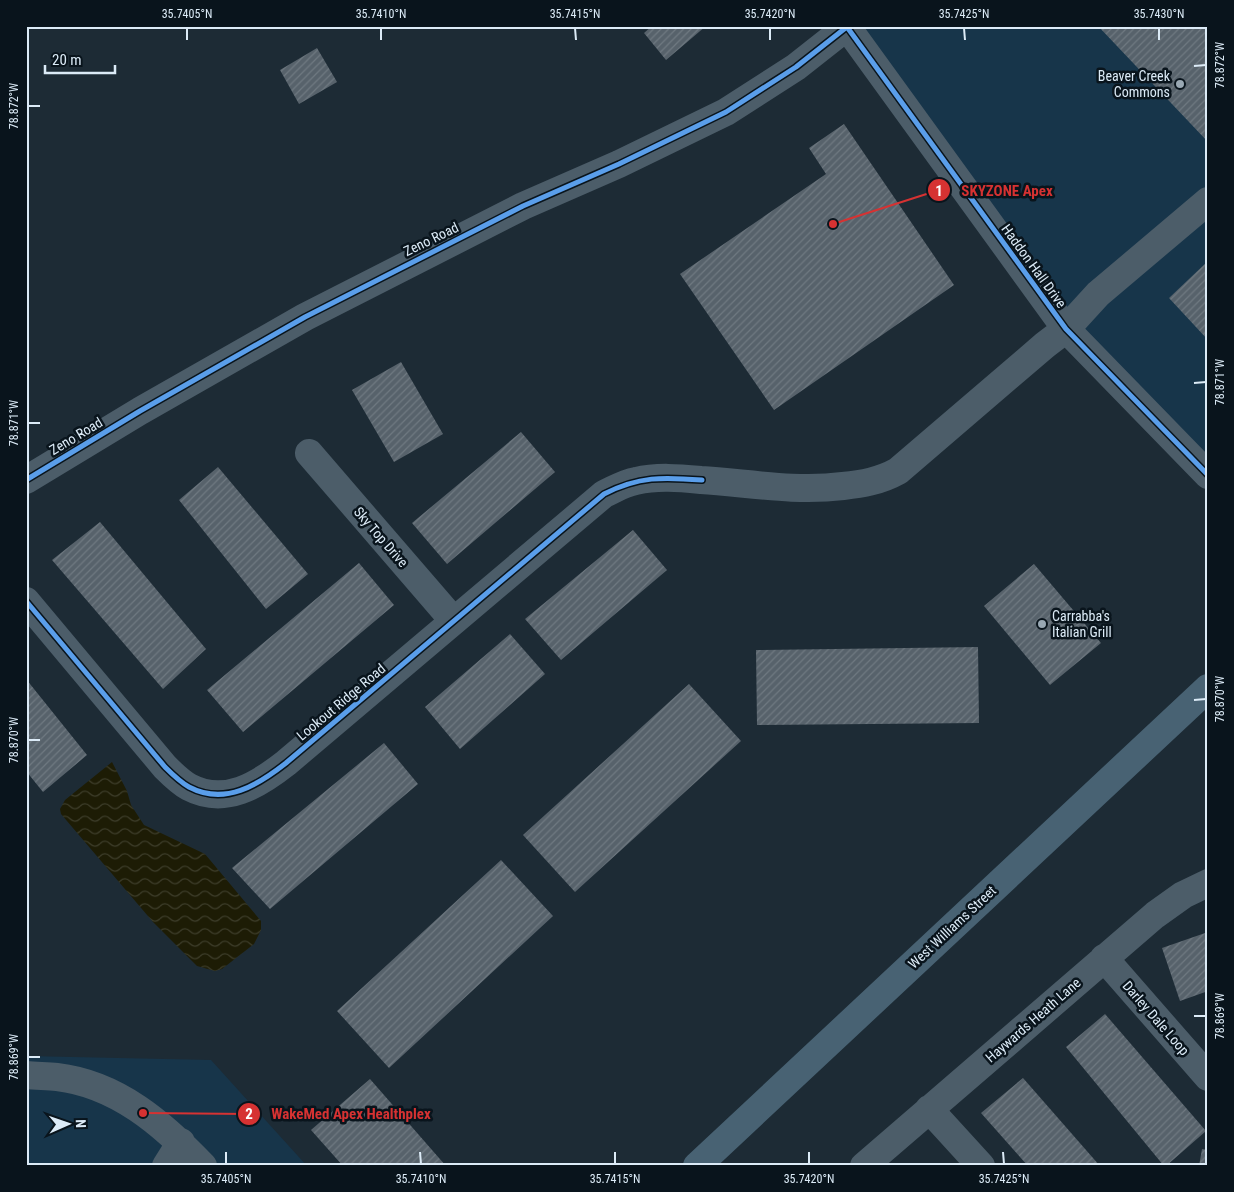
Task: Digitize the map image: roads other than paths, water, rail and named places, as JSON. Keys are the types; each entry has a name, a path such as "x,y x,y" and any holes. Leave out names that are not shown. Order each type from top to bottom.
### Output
{"main road":[{"name":"West Williams Street","path":"697,1166 1208,688"}],"street":[{"name":"Haddon Hall Drive","path":"847,27 1066,329 1208,475"},
{"name":"Zeno Road","path":"26,480 140,411 305,317 523,206 619,164 726,112 796,67 847,27"},
{"name":"Lookout Ridge Road","path":"26,601 165,767 188,787 203,793 238,792 264,780 604,494 622,485 637,480 659,478 802,488 855,485 888,477 898,471 1066,329 1098,294 1208,201"},
{"name":"Sky Top Drive","path":"309,454 454,620"},
{"name":"Haywards Heath Lane","path":"864,1166 1154,915 1208,882"},
{"name":"Darley Dale Loop","path":"1104,958 1208,1077"},
{"path":"26,1075 58,1077 90,1084 130,1102 181,1142 203,1166"},
{"path":"929,1109 981,1166"},
{"path":"166,1166 181,1142"}],"water":[{"path":"112,762 127,791 131,805 144,825 205,854 261,921 261,930 254,944 222,969 215,971 197,966 153,922 61,814 60,809 65,800"}],"place":[{"name":"Beaver Creek Commons","path":"1180,84"},
{"name":"SKYZONE Apex","path":"833,224"},
{"name":"Carrabba's Italian Grill","path":"1042,624"},
{"name":"WakeMed Apex Healthplex","path":"143,1113"}]}
